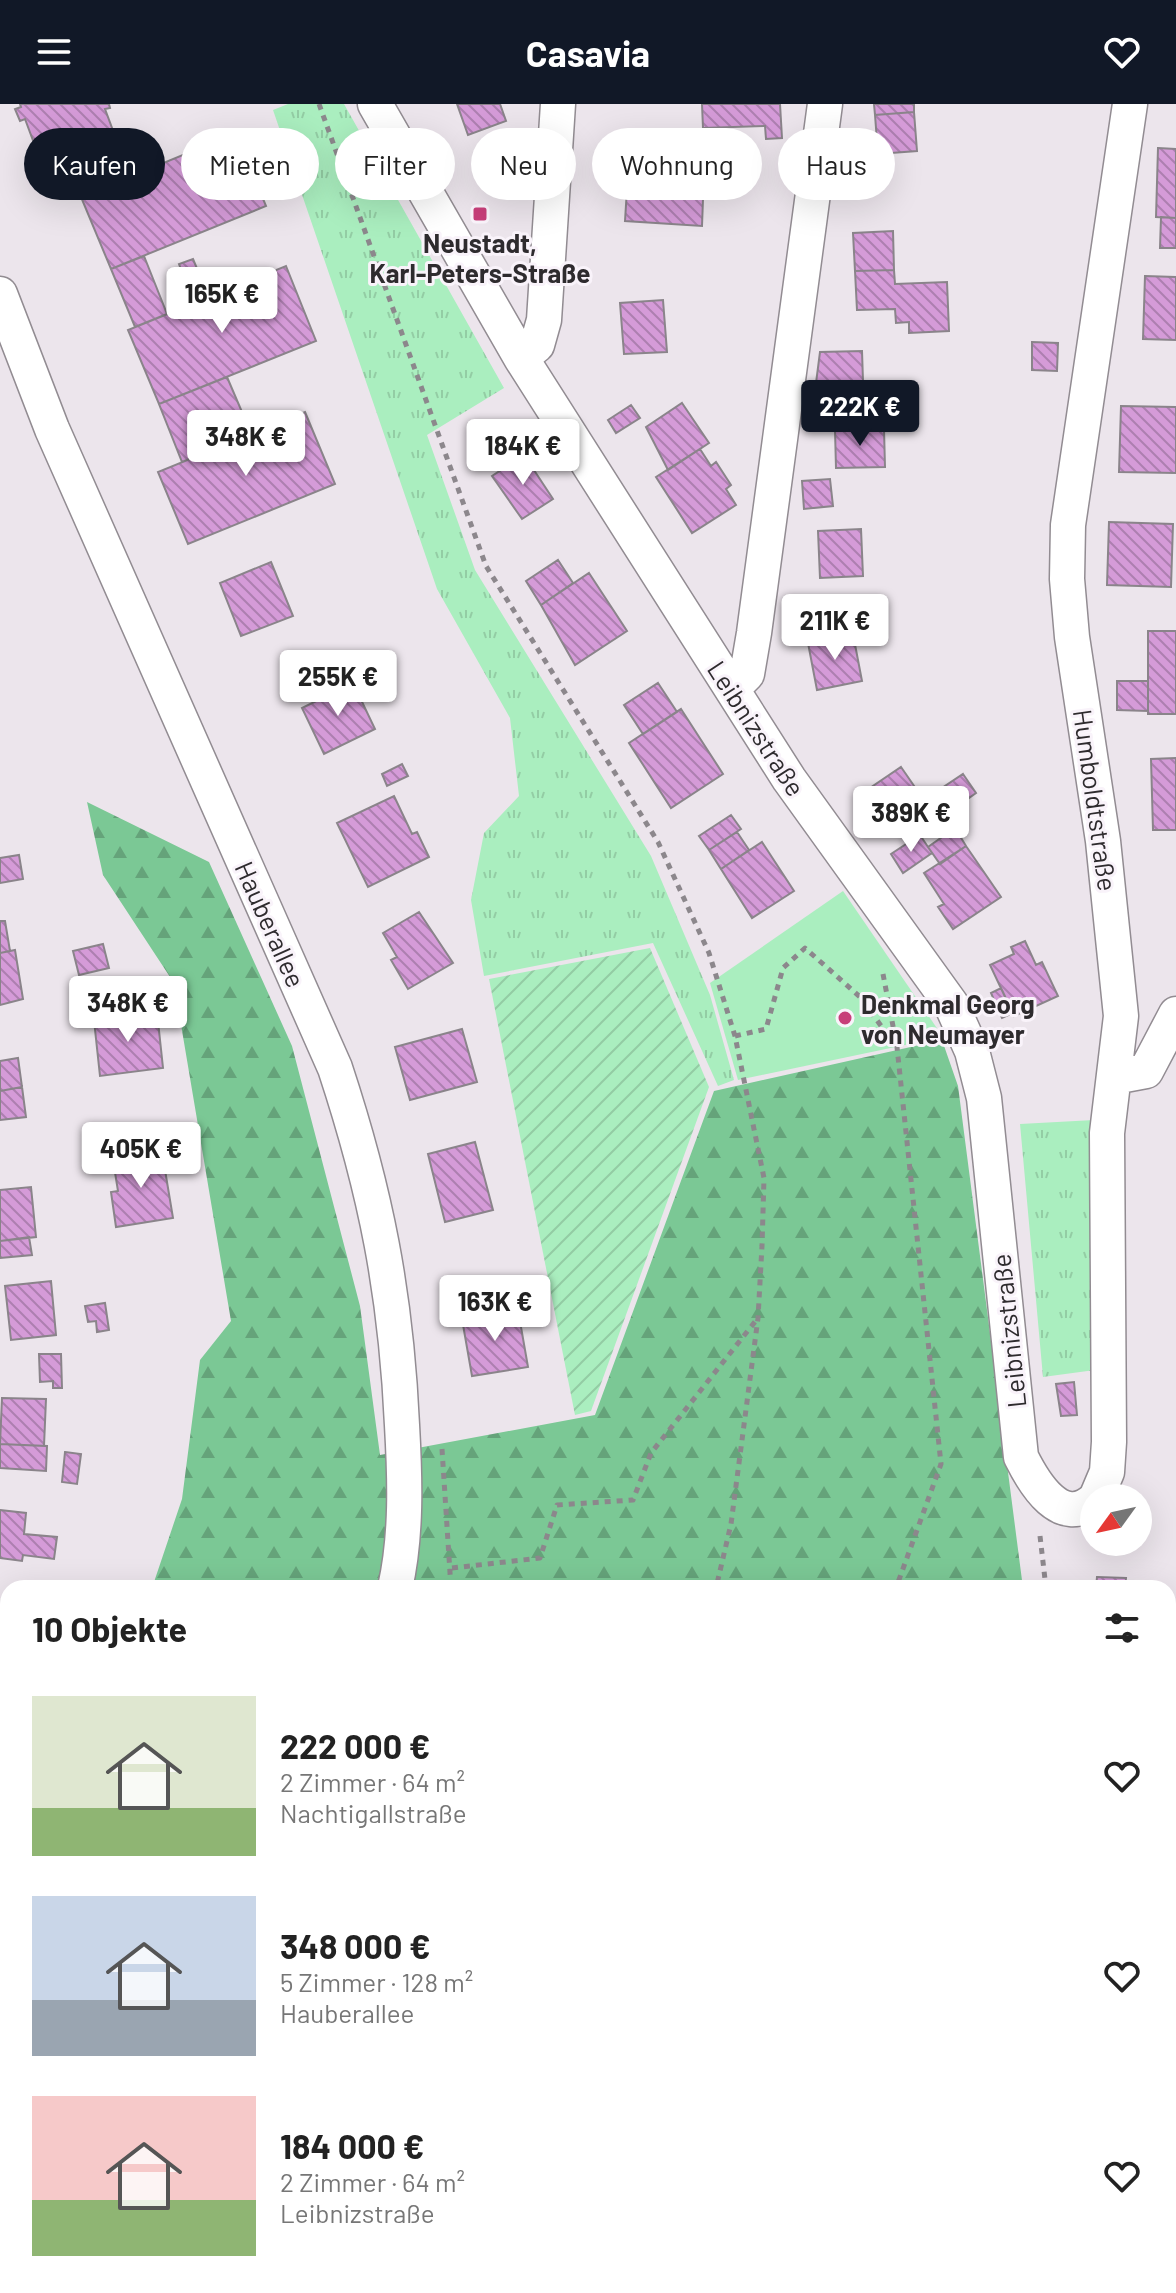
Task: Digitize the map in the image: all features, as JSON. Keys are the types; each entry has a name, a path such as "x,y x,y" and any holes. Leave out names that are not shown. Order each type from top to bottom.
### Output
{"street":[{"name":"Leibnizstraße","path":"375,104 521,358 789,779 951,1004 972,1051 984,1098 1021,1457 1035,1483"},
{"path":"521,358 537,345 544,320 558,104"},
{"path":"732,689 747,674 754,633 825,104"},
{"name":"Humboldtstraße","path":"1102,1484 1107,1472 1109,1442 1107,1133 1121,1016 1116,946 1067,579 1068,525 1130,104"},
{"name":"Hauberallee","path":"0,294 52,429 335,1068 360,1144 380,1219 396,1326 405,1478 396,1580"},
{"path":"1114,1077 1146,1071 1176,1014"},
{"name":"Humboldtstraße","path":"1035,1483 1056,1504 1066,1509 1080,1507"}],"path":[{"path":"319,104 486,566 658,842 709,953 735,1036 764,1178 758,1318 731,1524 718,1580"},
{"path":"735,1036 766,1029 783,968 805,948 860,997 897,1047 941,1464 899,1580"},
{"path":"452,1568 540,1558 557,1505 633,1500 651,1453 758,1318"}],"green space":[{"path":"288,104 344,104 358,128 335,128 335,200 398,200 504,388 427,435 475,570 651,856 710,995 734,1080 718,1086 653,943 484,976 471,900 484,833 519,796 510,718 437,589 304,200 319,200 319,128 279,128 273,110"},
{"path":"87,802 209,862 292,1046 360,1306 380,1455 595,1415 714,1091 942,1040 958,1086 1022,1580 155,1580 182,1499 200,1360 231,1321 174,983 103,875"},
{"path":"843,891 943,1037 738,1080 710,983"},
{"path":"650,948 709,1087 591,1411 575,1415 489,979"},
{"path":"1094,1120 1095,1370 1043,1377 1020,1124"}],"building":[{"path":"20,104 109,104 110,108 105,109 112,128 28,128 25,119 20,121 15,109 21,107"},
{"path":"457,104 500,104 506,121 487,128 471,128 468,135"},
{"path":"702,104 780,104 781,128 778,128 778,138 766,139 765,126 703,128"},
{"path":"874,104 914,104 914,112 875,115"},
{"path":"914,112 917,151 895,153 895,128 876,128 875,115"},
{"path":"1158,148 1176,149 1176,218 1156,217"},
{"path":"181,156 181,200 264,200 266,206 111,269 82,200 165,200 165,162"},
{"path":"626,200 703,200 702,226 625,221"},
{"path":"1161,217 1176,218 1176,248 1160,248"},
{"path":"893,231 894,270 855,271 853,233"},
{"path":"144,256 167,314 135,327 111,269"},
{"path":"193,259 198,271 184,277 179,264"},
{"path":"286,266 316,341 159,404 128,330"},
{"path":"894,270 895,284 947,282 949,331 909,333 909,322 896,323 895,309 857,310 855,271"},
{"path":"1145,276 1176,277 1176,340 1143,339"},
{"path":"663,300 667,352 624,354 620,303"},
{"path":"1032,342 1058,343 1057,371 1032,370"},
{"path":"862,351 863,381 816,383 820,352"},
{"path":"227,377 248,426 214,440 217,448 182,462 159,404"},
{"path":"873,388 874,429 835,430 834,389"},
{"path":"682,403 709,443 668,470 646,427"},
{"path":"631,405 640,418 616,433 608,420"},
{"path":"1121,406 1176,407 1176,473 1119,472"},
{"path":"305,412 335,484 188,544 158,472"},
{"path":"884,429 885,467 836,468 835,430"},
{"path":"700,449 711,466 716,462 731,485 726,489 736,505 692,533 656,477"},
{"path":"524,455 553,499 522,519 492,476"},
{"path":"830,479 833,506 804,509 802,481"},
{"path":"1109,522 1173,524 1171,587 1107,585"},
{"path":"861,529 863,576 820,578 818,531"},
{"path":"558,560 573,583 541,605 526,581"},
{"path":"271,562 293,616 241,636 220,583"},
{"path":"589,573 627,631 575,665 541,605"},
{"path":"1148,631 1176,631 1176,714 1148,714"},
{"path":"853,634 862,681 817,690 808,643"},
{"path":"1117,681 1148,681 1148,711 1117,710"},
{"path":"353,683 375,729 324,754 302,708"},
{"path":"658,683 677,712 643,734 624,705"},
{"path":"681,709 723,774 671,808 629,743"},
{"path":"1176,758 1176,830 1153,830 1151,759"},
{"path":"402,764 408,776 387,786 382,774"},
{"path":"901,767 930,809 896,833 867,790"},
{"path":"963,774 976,793 938,820 924,800"},
{"path":"394,796 412,834 417,832 429,857 368,887 337,823"},
{"path":"731,815 741,829 709,850 699,836"},
{"path":"955,828 966,846 940,864 928,847"},
{"path":"737,832 749,850 721,869 709,850"},
{"path":"920,835 932,853 903,873 891,854"},
{"path":"762,842 794,891 752,918 721,869"},
{"path":"966,846 1001,897 953,929 938,907 944,904 924,873"},
{"path":"19,855 23,879 0,883 0,858"},
{"path":"419,912 453,963 408,989 391,960 397,957 383,933"},
{"path":"0,921 5,921 10,951 0,953"},
{"path":"1025,941 1036,965 1042,962 1058,996 1014,1016 990,965 1014,954 1011,947"},
{"path":"103,944 109,968 79,975 73,951"},
{"path":"15,950 23,999 0,1005 0,953"},
{"path":"1001,988 1013,1013 1002,1018 991,993"},
{"path":"157,1012 163,1068 100,1076 94,1020"},
{"path":"462,1029 477,1082 410,1100 395,1047"},
{"path":"18,1058 22,1087 0,1091 0,1061"},
{"path":"22,1087 26,1117 0,1120 0,1091"},
{"path":"146,1132 150,1154 123,1158 120,1136"},
{"path":"475,1142 493,1210 445,1222 428,1154"},
{"path":"162,1152 173,1218 116,1227 111,1192 118,1191 113,1160"},
{"path":"31,1187 36,1237 0,1241 0,1190"},
{"path":"29,1237 32,1255 0,1258 0,1241"},
{"path":"51,1281 56,1335 11,1340 5,1286"},
{"path":"105,1303 109,1330 97,1332 96,1321 88,1322 85,1306"},
{"path":"518,1310 528,1367 472,1376 462,1319"},
{"path":"39,1354 61,1354 62,1388 53,1388 53,1381 40,1382"},
{"path":"1074,1382 1077,1415 1061,1416 1056,1384"},
{"path":"2,1398 46,1399 44,1446 0,1444"},
{"path":"0,1444 47,1446 46,1471 0,1468"},
{"path":"65,1452 81,1454 77,1484 62,1482"},
{"path":"0,1510 26,1513 24,1534 57,1537 54,1559 23,1555 22,1561 0,1558"},
{"path":"1097,1577 1126,1578 1126,1580 1097,1580"}],"place":[{"name":"Neustadt, Karl-Peters-Straße","path":"480,214"},
{"name":"Denkmal Georg von Neumayer","path":"845,1018"}]}
